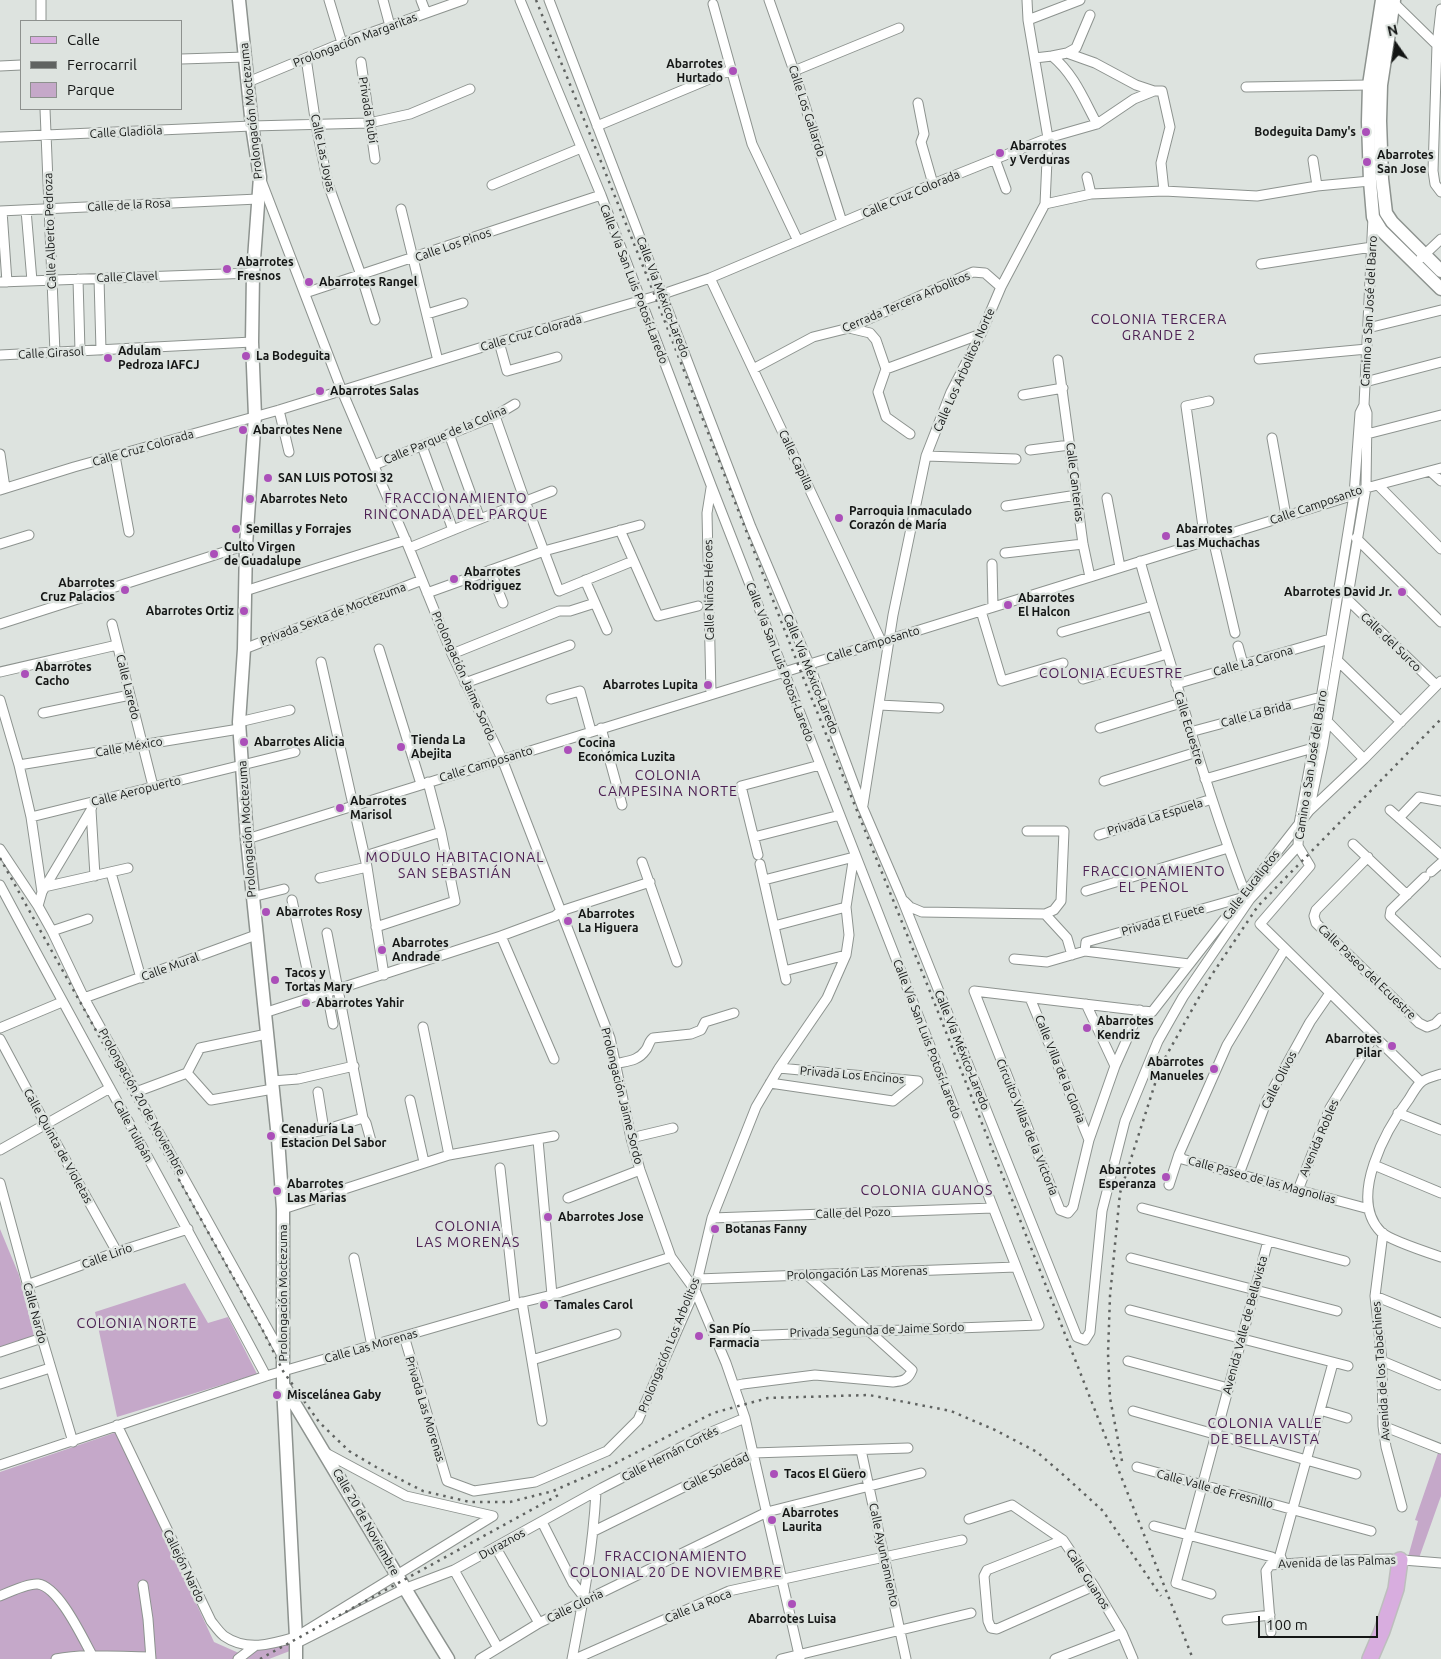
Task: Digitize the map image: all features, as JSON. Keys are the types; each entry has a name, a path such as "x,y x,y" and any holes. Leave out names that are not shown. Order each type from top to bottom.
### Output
{"main road":[{"name":"Prolongación Moctezuma","path":"239,0 252,126 260,177 253,272 252,342 255,416 246,545 244,649 239,725 246,838 278,1139 283,1209 283,1386 296,1659"},
{"path":"1380,215 1370,181 1369,85 1390,1"},
{"path":"1390,1 1381,84 1381,230 1420,259 1441,271"},
{"path":"1420,259 1441,289"},
{"name":"Calle 20 de Noviembre","path":"283,1386 448,1659"},
{"path":"1370,1659 1382,1631 1404,1561"},
{"path":"1377,1659 1403,1591 1404,1561"}],"street":[{"path":"41,0 42,20"},
{"path":"329,0 342,43"},
{"path":"382,0 390,26"},
{"path":"421,0 426,14"},
{"name":"Prolongación Margaritas","path":"248,82 342,43 426,14 445,3 463,0"},
{"name":"Calle Vía San Luis Potosí-Laredo","path":"520,0 601,195 640,301 854,855 1039,1325"},
{"name":"Calle Vía México-Laredo","path":"549,0 751,526 809,664 862,806 902,899 1077,1337 1085,1340"},
{"name":"Calle Los Gallardo","path":"769,0 794,71 842,222"},
{"name":"Calle Los Arbolitos Norte","path":"862,806 879,704 886,640 893,615 926,456 951,392 981,334 1001,287 1046,204 1048,138 1028,20 1027,0"},
{"path":"1028,20 1080,0"},
{"path":"1390,1 1439,47"},
{"path":"713,4 752,144 798,241"},
{"path":"1441,9 1433,170 1435,184 1441,192"},
{"path":"1035,58 1067,53 1076,48 1090,15"},
{"path":"794,71 898,28"},
{"path":"1067,53 1095,63 1136,85 1158,91 1170,127 1161,163 1164,191"},
{"path":"1052,56 1062,65 1074,81 1097,124"},
{"path":"182,59 246,57"},
{"name":"Calle Las Joyas","path":"306,58 316,125 328,184 375,320"},
{"name":"Privada Rubí","path":"360,62 375,159"},
{"path":"0,66 20,65"},
{"path":"598,126 732,70"},
{"path":"1246,86 1369,85"},
{"name":"Calle Gladiola","path":"0,138 252,126 369,123 410,114 470,89"},
{"name":"Calle Cruz Colorada","path":"3,489 279,410 710,278 933,184 1048,138 1097,124 1134,99 1158,91"},
{"path":"918,103 924,134 922,142 933,184"},
{"name":"Calle Alberto Pedroza","path":"45,110 55,352"},
{"path":"492,185 581,148"},
{"path":"996,159 1006,189"},
{"path":"1313,160 1317,186"},
{"name":"Prolongación Jaime Sordo","path":"260,177 342,391 408,544 452,654 502,759 610,1038 631,1138 640,1170 671,1257 695,1290 715,1336 745,1418 800,1656"},
{"path":"1087,177 1091,194"},
{"path":"1046,204 1091,194 1164,191 1257,196 1317,186 1370,181"},
{"name":"Calle Los Pinos","path":"305,293 601,195"},
{"name":"Calle de la Rosa","path":"1,211 258,199"},
{"path":"401,209 438,361"},
{"path":"26,210 32,281"},
{"path":"1,211 4,282"},
{"name":"Camino a San José del Barro","path":"1309,811 1327,721 1356,538 1366,488 1367,413 1364,406 1365,382 1372,247 1380,215"},
{"path":"1420,259 1441,239"},
{"path":"1261,264 1372,247"},
{"name":"Calle Clavel","path":"4,282 253,272"},
{"name":"Cerrada Tercera Arbolitos","path":"753,368 813,337 849,328 973,272 985,272 1001,287"},
{"path":"99,278 101,350"},
{"name":"Calle Capilla","path":"710,278 886,640"},
{"path":"78,279 80,351"},
{"path":"427,314 463,303"},
{"path":"1368,328 1441,310"},
{"path":"849,328 870,333 876,340 886,369 878,392 886,417 910,434"},
{"path":"886,369 981,334"},
{"name":"Calle Girasol","path":"0,355 252,342"},
{"path":"498,342 507,372 557,357"},
{"path":"1259,359 1367,349"},
{"name":"Calle Canterías","path":"1058,360 1083,544 1090,577"},
{"path":"1365,382 1441,362"},
{"path":"1023,394 1063,388"},
{"path":"1209,401 1186,406 1209,540 1235,633"},
{"name":"Calle Parque de la Colina","path":"374,464 495,416 515,404"},
{"name":"Camino a San José del Barro","path":"1085,1340 1090,1332 1102,1211 1125,1121 1158,1041 1191,985 1250,899 1298,846 1299,824 1354,495 1360,413 1364,406"},
{"path":"279,410 289,452"},
{"path":"1366,434 1441,415"},
{"path":"495,416 560,591 633,561"},
{"path":"449,434 480,519"},
{"path":"1272,438 1286,516"},
{"path":"1030,450 1070,444"},
{"path":"422,446 452,530"},
{"path":"0,454 3,489"},
{"path":"115,456 129,532"},
{"path":"926,456 1016,459"},
{"name":"Calle Camposanto","path":"246,838 1354,495 1366,488 1441,468"},
{"path":"1430,470 1441,481"},
{"name":"Calle Niños Héroes","path":"711,485 707,513 711,694"},
{"path":"1378,485 1441,549"},
{"path":"245,591 452,530 552,491"},
{"path":"1006,506 1077,495"},
{"path":"1107,498 1120,567"},
{"path":"428,593 544,551 640,526"},
{"path":"620,530 658,616 698,606"},
{"path":"0,544 29,535"},
{"path":"1356,538 1441,622"},
{"path":"1004,553 1083,544"},
{"path":"0,624 246,545"},
{"name":"Calle Ecuestre","path":"1140,561 1181,703 1243,896"},
{"path":"992,564 992,607"},
{"path":"490,570 503,603"},
{"name":"Privada Sexta de Moctezuma","path":"244,649 422,580"},
{"path":"585,580 607,630"},
{"name":"Calle del Surco","path":"1346,600 1439,683"},
{"path":"452,654 559,611 595,603"},
{"path":"1062,632 1152,606"},
{"path":"981,610 1002,681 1064,663"},
{"name":"Calle Laredo","path":"112,624 152,786"},
{"name":"Calle La Carona","path":"1176,684 1330,639"},
{"path":"0,672 117,645"},
{"path":"465,683 570,645"},
{"path":"1238,646 1243,664"},
{"path":"376,927 455,901 441,832 379,649"},
{"path":"1083,679 1167,654"},
{"path":"1337,660 1401,722"},
{"path":"321,662 365,856 384,975"},
{"name":"Calle Eucaliptos","path":"1152,1012 1309,811 1364,759 1439,683"},
{"path":"551,699 580,691 591,732"},
{"path":"43,713 130,695"},
{"name":"Calle La Brida","path":"1190,732 1321,696"},
{"path":"0,700 19,765 31,817 43,890"},
{"path":"1100,728 1181,703"},
{"path":"879,704 939,708"},
{"name":"Calle México","path":"19,765 142,745 239,725 290,710"},
{"path":"1327,721 1364,759"},
{"path":"601,728 622,805"},
{"path":"1205,779 1313,748"},
{"name":"Calle Aeropuerto","path":"31,817 92,806 152,786 296,752"},
{"path":"1104,781 1197,752"},
{"path":"758,854 741,786 820,764"},
{"path":"1399,818 1418,797 1441,800"},
{"name":"Privada La Espuela","path":"1100,835 1212,800"},
{"path":"92,806 95,876"},
{"path":"38,906 43,890 92,806"},
{"path":"1390,810 1441,855"},
{"path":"754,837 840,815"},
{"path":"902,899 910,906 922,912 1045,914 1054,910 1061,901 1064,831 1027,831"},
{"path":"365,856 441,832"},
{"path":"1354,844 1407,895"},
{"path":"1298,846 1310,866 1260,924 1421,1082"},
{"path":"1086,891 1228,848"},
{"name":"Prolongación 20 de Noviembre","path":"0,849 38,906 52,931 84,998 283,1357"},
{"path":"764,880 854,855"},
{"name":"Prolongación Los Arbolitos","path":"447,1481 474,1491 535,1482 607,1451 638,1420 695,1290 712,1218 756,1106 779,1068 827,998 846,955 849,935 846,907 854,855"},
{"name":"Calle Paseo del Ecuestre","path":"1368,857 1316,910 1314,916 1316,923 1419,1023 1427,1027 1435,1024 1441,1018"},
{"path":"642,862 677,962"},
{"path":"1441,863 1391,910 1390,916 1441,964"},
{"path":"760,864 785,975 846,955"},
{"path":"320,878 367,867"},
{"path":"43,890 128,868"},
{"path":"111,873 141,978"},
{"path":"264,1013 500,936 555,916 561,911 650,882"},
{"name":"Calle Tulipán","path":"0,885 266,1376"},
{"path":"252,897 284,889"},
{"name":"Privada El Fuete","path":"1014,959 1047,962 1072,954 1086,946 1243,896"},
{"path":"292,900 313,997"},
{"path":"774,926 846,907"},
{"path":"1045,914 1067,938 1072,954"},
{"path":"52,931 88,920"},
{"path":"327,933 364,1118 371,1141"},
{"name":"Calle Mural","path":"84,998 256,935"},
{"path":"500,936 554,1059"},
{"path":"1086,946 1189,964"},
{"name":"Calle Paseo de las Magnolias","path":"1285,949 1227,1045 1179,1154 1182,1159 1369,1209"},
{"path":"1179,977 1191,985"},
{"name":"Circuito Villas de la Victoría","path":"1140,1010 1115,1066 1089,1140 1073,1207 1068,1213 1060,1210 974,991 1140,1010 1152,1012"},
{"path":"327,993 333,1024"},
{"name":"Calle Olivos","path":"1239,1174 1267,1100 1310,1022 1330,993"},
{"name":"Calle Villa de la Gloria","path":"1030,998 1089,1140"},
{"path":"0,1028 62,1002"},
{"path":"1086,1004 1115,1066"},
{"path":"615,1064 638,1059 646,1050 649,1041 653,1038 691,1034 701,1030 706,1022 734,1013"},
{"path":"423,1026 449,1155"},
{"path":"136,1092 187,1073 200,1048 267,1034"},
{"name":"Avenida Robles","path":"1298,1190 1330,1108 1374,1036"},
{"name":"Calle Quinta de Violetas","path":"0,1039 117,1252"},
{"path":"187,1073 211,1100 354,1066"},
{"name":"Privada Los Encinos","path":"770,1083 893,1101 918,1081 779,1068"},
{"path":"1441,1074 1421,1082 1398,1113 1374,1164 1368,1185 1369,1209 1382,1233 1441,1258"},
{"path":"0,1150 110,1088"},
{"path":"318,1092 324,1130"},
{"path":"410,1100 424,1162"},
{"path":"1398,1113 1441,1130"},
{"path":"278,1139 324,1130 364,1118"},
{"path":"631,1138 673,1128"},
{"path":"283,1209 449,1155 554,1136"},
{"path":"538,1140 552,1295"},
{"path":"1169,1185 1179,1154"},
{"path":"1374,1164 1441,1193"},
{"path":"500,1168 519,1303 532,1360 542,1421"},
{"path":"568,1198 640,1170"},
{"name":"Calle Nardo","path":"0,1183 50,1368 73,1442"},
{"name":"Calle del Pozo","path":"712,1218 993,1208"},
{"path":"1142,1208 1345,1261"},
{"name":"Calle Lirio","path":"27,1285 117,1252 188,1229"},
{"name":"Avenida de los Tabachines","path":"1382,1233 1375,1296 1382,1361 1383,1426 1386,1447 1402,1507"},
{"name":"Avenida Valle de Bellavista","path":"1211,1594 1176,1583 1268,1241"},
{"name":"Calle Las Morenas","path":"73,1442 117,1425 266,1376 552,1295 671,1257"},
{"path":"354,1258 372,1346"},
{"path":"1131,1258 1337,1311"},
{"name":"Prolongación Las Morenas","path":"698,1279 1016,1267"},
{"path":"734,1386 816,1375 893,1382 903,1381 910,1376 912,1370 807,1275"},
{"path":"1375,1296 1441,1323"},
{"path":"1130,1310 1348,1366"},
{"name":"Privada Segunda de Jaime Sordo","path":"715,1336 1039,1325"},
{"path":"532,1360 616,1334"},
{"name":"Privada Las Morenas","path":"404,1336 447,1481"},
{"path":"0,1352 42,1338"},
{"path":"1128,1361 1228,1388"},
{"path":"1382,1361 1439,1385"},
{"path":"1154,1526 1278,1561 1333,1363"},
{"path":"0,1384 50,1368"},
{"path":"1320,1410 1347,1418"},
{"path":"1133,1411 1356,1474"},
{"name":"Calle Hernán Cortés","path":"596,1492 709,1433 745,1418"},
{"name":"Callejón Nardo","path":"117,1425 211,1621 223,1636 255,1646 296,1640"},
{"path":"1383,1426 1441,1449"},
{"path":"0,1465 73,1442"},
{"name":"Calle Soledad","path":"594,1531 754,1453 908,1448"},
{"name":"Calle Ayuntamiento","path":"861,1450 906,1659"},
{"path":"296,1640 396,1575 493,1516 406,1496 324,1451"},
{"name":"Calle Valle de Fresnillo","path":"1137,1467 1371,1532"},
{"name":"Calle Gloria","path":"480,1659 539,1623 767,1512 921,1473"},
{"path":"572,1659 584,1600 594,1531 596,1492"},
{"name":"Duraznos","path":"296,1640 404,1589 454,1570 596,1492"},
{"name":"Calle Guanos","path":"969,1519 1012,1506 1063,1540 1094,1586 1122,1633 1133,1659"},
{"path":"542,1522 573,1584 584,1600"},
{"name":"Calle La Roca","path":"576,1659 729,1591 962,1540"},
{"path":"1063,1540 987,1570 984,1576 988,1621 992,1628 997,1629 1094,1586"},
{"path":"496,1548 539,1623"},
{"name":"Avenida de las Palmas","path":"1270,1615 1266,1571 1268,1566 1278,1561 1340,1560 1441,1563"},
{"path":"454,1570 498,1648"},
{"path":"0,1596 22,1587 38,1584 51,1590 70,1614 92,1655"},
{"path":"56,1659 92,1655 150,1658 148,1619 143,1584"},
{"path":"781,1659 800,1656 971,1613"},
{"path":"1227,1620 1270,1615 1271,1632"},
{"path":"1055,1659 1122,1633"},
{"path":"238,1659 255,1646"}],"green space":[{"path":"0,1229 19,1275 34,1336 0,1349"},
{"path":"185,1283 208,1323 228,1317 257,1374 117,1417 95,1312"},
{"path":"117,1432 214,1642 241,1654 292,1639 295,1649 269,1659 0,1659 0,1472"},
{"path":"1438,1453 1441,1454 1441,1496 1419,1558 1408,1557 1418,1521 1415,1520"}],"railway":[{"path":"536,0 655,296 799,667 933,999 1193,1659"},
{"path":"1122,1461 1110,1398 1108,1354 1110,1296 1120,1193 1161,1065 1211,976 1258,906 1441,719"},
{"path":"0,858 262,1329 283,1371 319,1422 349,1451 423,1491 470,1502 510,1502 553,1491 608,1467 713,1413 768,1398 869,1395 951,1411 995,1430 1037,1452 1103,1511 1161,1596"},
{"path":"260,1659 562,1493"}],"place":[{"name":"Abarrotes Hurtado","path":"733,71"},
{"name":"Bodeguita Damy's","path":"1366,132"},
{"name":"Abarrotes y Verduras","path":"1000,153"},
{"name":"Abarrotes San Jose","path":"1367,162"},
{"name":"Abarrotes Fresnos","path":"227,269"},
{"name":"Abarrotes Rangel","path":"309,282"},
{"name":"La Bodeguita","path":"246,356"},
{"name":"Adulam Pedroza IAFCJ","path":"108,358"},
{"name":"Abarrotes Salas","path":"320,391"},
{"name":"Abarrotes Nene","path":"243,430"},
{"name":"SAN LUIS POTOSI 32","path":"268,478"},
{"name":"Abarrotes Neto","path":"250,499"},
{"name":"Parroquia Inmaculado Corazón de María","path":"839,518"},
{"name":"Semillas y Forrajes","path":"236,529"},
{"name":"Abarrotes Las Muchachas","path":"1166,536"},
{"name":"Culto Virgen de Guadalupe","path":"214,554"},
{"name":"Abarrotes Rodriguez","path":"454,579"},
{"name":"Abarrotes Cruz Palacios","path":"125,590"},
{"name":"Abarrotes David Jr.","path":"1402,592"},
{"name":"Abarrotes El Halcon","path":"1008,605"},
{"name":"Abarrotes Ortiz","path":"244,611"},
{"name":"Abarrotes Cacho","path":"25,674"},
{"name":"Abarrotes Lupita","path":"708,685"},
{"name":"Abarrotes Alicia","path":"244,742"},
{"name":"Tienda La Abejita","path":"401,747"},
{"name":"Cocina Económica Luzita","path":"568,750"},
{"name":"Abarrotes Marisol","path":"340,808"},
{"name":"Abarrotes Rosy","path":"266,912"},
{"name":"Abarrotes La Higuera","path":"568,921"},
{"name":"Abarrotes Andrade","path":"382,950"},
{"name":"Tacos y Tortas Mary","path":"275,980"},
{"name":"Abarrotes Yahir","path":"306,1003"},
{"name":"Abarrotes Kendriz","path":"1087,1028"},
{"name":"Abarrotes Pilar","path":"1392,1046"},
{"name":"Abarrotes Manueles","path":"1214,1069"},
{"name":"Cenaduría La Estacion Del Sabor","path":"271,1136"},
{"name":"Abarrotes Esperanza","path":"1166,1177"},
{"name":"Abarrotes Las Marias","path":"277,1191"},
{"name":"Abarrotes Jose","path":"548,1217"},
{"name":"Botanas Fanny","path":"715,1229"},
{"name":"Tamales Carol","path":"544,1305"},
{"name":"San Pío Farmacia","path":"699,1336"},
{"name":"Miscelánea Gaby","path":"277,1395"},
{"name":"Tacos El Güero","path":"774,1474"},
{"name":"Abarrotes Laurita","path":"772,1520"},
{"name":"Abarrotes Luisa","path":"792,1604"}],"district":[{"name":"COLONIA TERCERA GRANDE 2","path":"1159,328"},
{"name":"FRACCIONAMIENTO RINCONADA DEL PARQUE","path":"456,506"},
{"name":"COLONIA ECUESTRE","path":"1111,673"},
{"name":"COLONIA CAMPESINA NORTE","path":"668,784"},
{"name":"MODULO HABITACIONAL SAN SEBASTIÁN","path":"455,866"},
{"name":"FRACCIONAMIENTO EL PEÑOL","path":"1154,880"},
{"name":"COLONIA GUANOS","path":"927,1190"},
{"name":"COLONIA LAS MORENAS","path":"468,1234"},
{"name":"COLONIA NORTE","path":"137,1323"},
{"name":"COLONIA VALLE DE BELLAVISTA","path":"1265,1432"},
{"name":"FRACCIONAMIENTO COLONIAL 20 DE NOVIEMBRE","path":"676,1564"}]}
